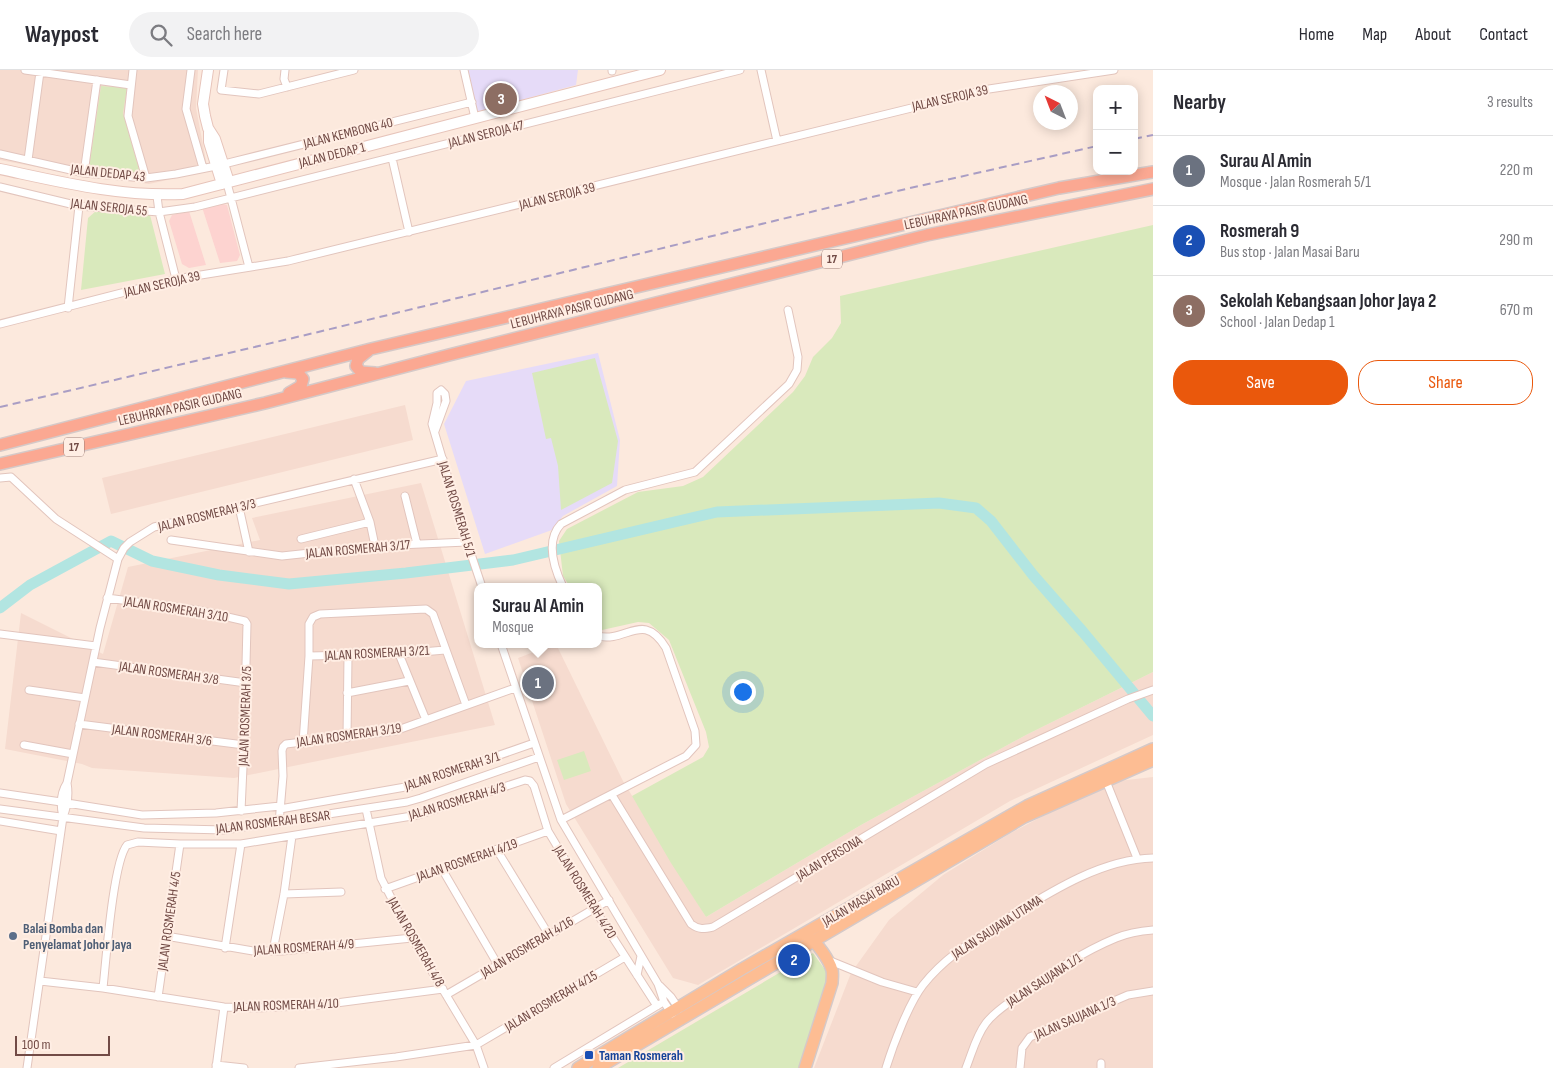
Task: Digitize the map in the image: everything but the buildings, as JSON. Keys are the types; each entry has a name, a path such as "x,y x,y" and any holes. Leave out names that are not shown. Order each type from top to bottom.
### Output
{"highway":[{"name":"LEBUHRAYA PASIR GUDANG","path":"0,445 371,349 1060,188 1153,172"},
{"name":"LEBUHRAYA PASIR GUDANG","path":"0,464 265,403 448,355 927,235 1153,189"},
{"path":"371,349 358,359 356,366 361,372 384,373"},
{"path":"265,403 296,389 303,382 298,373 278,372"}],"main road":[{"path":"208,70 203,104 209,142 226,183"},
{"name":"JALAN DEDAP 1","path":"0,169 98,190 157,196 183,194 660,70"},
{"name":"JALAN MASAI BARU","path":"578,1068 675,1012 796,938 1027,806 1153,749"},
{"name":"JALAN MASAI BARU","path":"598,1068 675,1012 813,941 1024,817 1153,760"},
{"path":"796,938 807,937 813,941 828,960 832,971 832,983 805,1068"}],"street":[{"path":"24,70 131,85"},
{"path":"133,70 128,116 146,178"},
{"path":"191,70 186,109 203,168"},
{"path":"224,70 221,90 259,94 354,70"},
{"path":"285,70 284,79 287,87"},
{"path":"464,70 475,118"},
{"name":"JALAN SEROJA 47","path":"231,199 740,70"},
{"path":"761,70 777,141"},
{"name":"JALAN SEROJA 39","path":"0,324 176,279 288,261 989,89 1114,70"},
{"path":"28,160 40,72"},
{"path":"84,173 97,80"},
{"name":"JALAN KEMBONG 40","path":"220,165 472,102"},
{"name":"JALAN DEDAP 43","path":"0,154 84,173 146,178 220,165"},
{"path":"392,158 409,232"},
{"path":"226,183 249,266"},
{"path":"0,187 0,194"},
{"name":"JALAN SEROJA 55","path":"0,187 79,206 159,212 231,199"},
{"path":"157,196 159,212 176,279"},
{"path":"68,308 79,206"},
{"path":"561,583 556,572 552,541 556,529 561,524 625,490 695,472 789,384 797,370 798,356 788,310"},
{"name":"JALAN ROSMERAH 5/1","path":"435,431 446,402 444,392 441,390 437,393 437,403 432,424 480,583"},
{"name":"JALAN ROSMERAH 3/3","path":"27,1068 63,817 63,790 67,783 107,598 118,559 124,548 154,527 443,459"},
{"path":"0,478 11,477 56,519 118,559"},
{"path":"354,479 370,522 376,546"},
{"path":"405,496 417,544"},
{"path":"239,507 249,552"},
{"path":"301,539 370,522"},
{"name":"JALAN ROSMERAH 3/17","path":"171,540 282,556 376,546 467,542"},
{"name":"JALAN ROSMERAH 3/10","path":"107,598 197,610 246,621"},
{"path":"303,743 309,656 309,624 316,615 419,609 430,611 433,614 466,705"},
{"name":"JALAN ROSMERAH 3/5","path":"241,811 246,683 246,621"},
{"path":"561,820 686,756 696,746 697,738 666,648 660,639 652,632 642,629 602,636"},
{"path":"0,634 96,646"},
{"path":"502,648 561,820 675,1012"},
{"name":"JALAN ROSMERAH 3/21","path":"309,656 399,654 445,650"},
{"path":"399,654 426,720"},
{"path":"347,738 348,656"},
{"name":"JALAN ROSMERAH 3/8","path":"93,662 246,683"},
{"path":"347,693 409,681"},
{"name":"JALAN ROSMERAH 3/19","path":"279,823 283,747 286,744 395,731 515,688"},
{"path":"29,690 85,698"},
{"name":"JALAN PERSONA","path":"612,795 691,924 698,929 705,929 713,927 986,764 1153,690"},
{"name":"JALAN ROSMERAH 3/6","path":"79,724 244,745"},
{"name":"JALAN ROSMERAH 3/1","path":"0,793 142,815 280,808 411,786 534,743"},
{"path":"24,745 73,754"},
{"name":"JALAN ROSMERAH BESAR","path":"0,809 144,828 224,830 279,823 421,798 539,757"},
{"name":"JALAN ROSMERAH 4/20","path":"520,781 525,780 532,783 548,831 594,908 657,1006"},
{"name":"JALAN ROSMERAH 4/3","path":"103,988 113,897 121,855 127,845 138,842 241,844 418,816 520,781"},
{"path":"1106,781 1137,858"},
{"name":"JALAN ROSMERAH 4/8","path":"366,808 385,889 476,1045 484,1068"},
{"path":"0,821 61,832"},
{"name":"JALAN ROSMERAH 4/19","path":"385,889 548,831"},
{"path":"273,951 284,894 292,836"},
{"name":"JALAN ROSMERAH 4/5","path":"158,997 180,844"},
{"path":"225,948 241,844"},
{"path":"497,850 549,935"},
{"name":"JALAN SAUJANA UTAMA","path":"886,1068 917,992 948,957 1068,882 1088,873 1137,858 1153,858"},
{"path":"442,869 498,965"},
{"path":"284,894 341,892"},
{"name":"JALAN ROSMERAH 4/16","path":"444,992 498,965 608,900"},
{"name":"JALAN SAUJANA 1/1","path":"966,1068 978,1036 996,1012 1050,974 1106,942 1138,931 1153,930"},
{"name":"JALAN ROSMERAH 4/9","path":"166,936 253,952 412,938"},
{"path":"637,975 641,956"},
{"name":"JALAN ROSMERAH 4/15","path":"476,1045 625,957"},
{"path":"828,960 882,982 917,992"},
{"name":"JALAN ROSMERAH 4/10","path":"40,982 103,988 224,1007 257,1008 321,1005 444,992"},
{"path":"658,984 671,997 675,1012"},
{"name":"JALAN SAUJANA 1/3","path":"1020,1068 1022,1048 1030,1037 1128,995 1153,991"},
{"path":"554,1068 657,1006 675,1012"},
{"path":"224,1007 216,1066 244,1068"},
{"path":"299,1068 396,1057 476,1045"}],"shaded area":[{"path":"0,70 198,70 196,108 208,171 149,184 57,171 0,160"},
{"path":"468,70 578,70 576,85 477,112"},
{"path":"220,203 227,205 240,255 237,261 220,263 202,207"},
{"path":"189,211 206,265 189,268 182,264 169,221 172,215"},
{"path":"598,353 620,440 617,486 563,516 552,530 485,554 444,424 466,381"},
{"path":"405,405 413,440 111,514 102,478"},
{"path":"421,483 495,725 234,778 92,768 82,764 5,749 21,613 103,654 128,567 260,540 252,518"},
{"path":"545,648 558,648 623,781 706,917 861,825 1026,735 1153,672 1153,735 1010,801 698,985 673,978 566,804 518,658"},
{"path":"1153,777 1153,1068 814,1068 851,973 889,920 943,875 1009,834 1077,798 1118,781"}],"green space":[{"path":"101,86 127,88 123,113 140,173 89,168"},
{"path":"96,211 150,215 165,274 81,290 88,218"},
{"path":"1153,225 1153,672 1026,735 861,825 706,917 671,863 632,796 703,757 709,747 706,732 669,640 649,623 638,622 602,630 602,583 567,583 563,576 559,541 567,529 638,492 683,486 703,477 793,392 805,376 813,357 832,338 841,323 840,296"},
{"path":"595,358 618,441 612,483 561,510 558,466 551,438 546,439 532,373"},
{"path":"584,751 591,771 564,780 557,760"},
{"path":"813,953 826,971 826,987 798,1068 618,1068"}],"waterway":[{"path":"0,608 30,585 111,541 152,561 219,575 289,584 406,573 513,560 717,512 939,503 976,508 991,521 1033,575 1153,716"}],"railway":[{"path":"1138,138 1153,135"},
{"path":"0,407 314,333 897,191 1093,147"}],"place":[{"name":"Sekolah Kebangsaan Johor Jaya 2","path":"501,99"},
{"name":"Surau Al Amin","path":"538,683"},
{"name":"Balai Bomba dan Penyelamat Johor Jaya","path":"13,936"},
{"name":"Rosmerah 9","path":"794,960"},
{"name":"Taman Rosmerah","path":"589,1055"}]}
